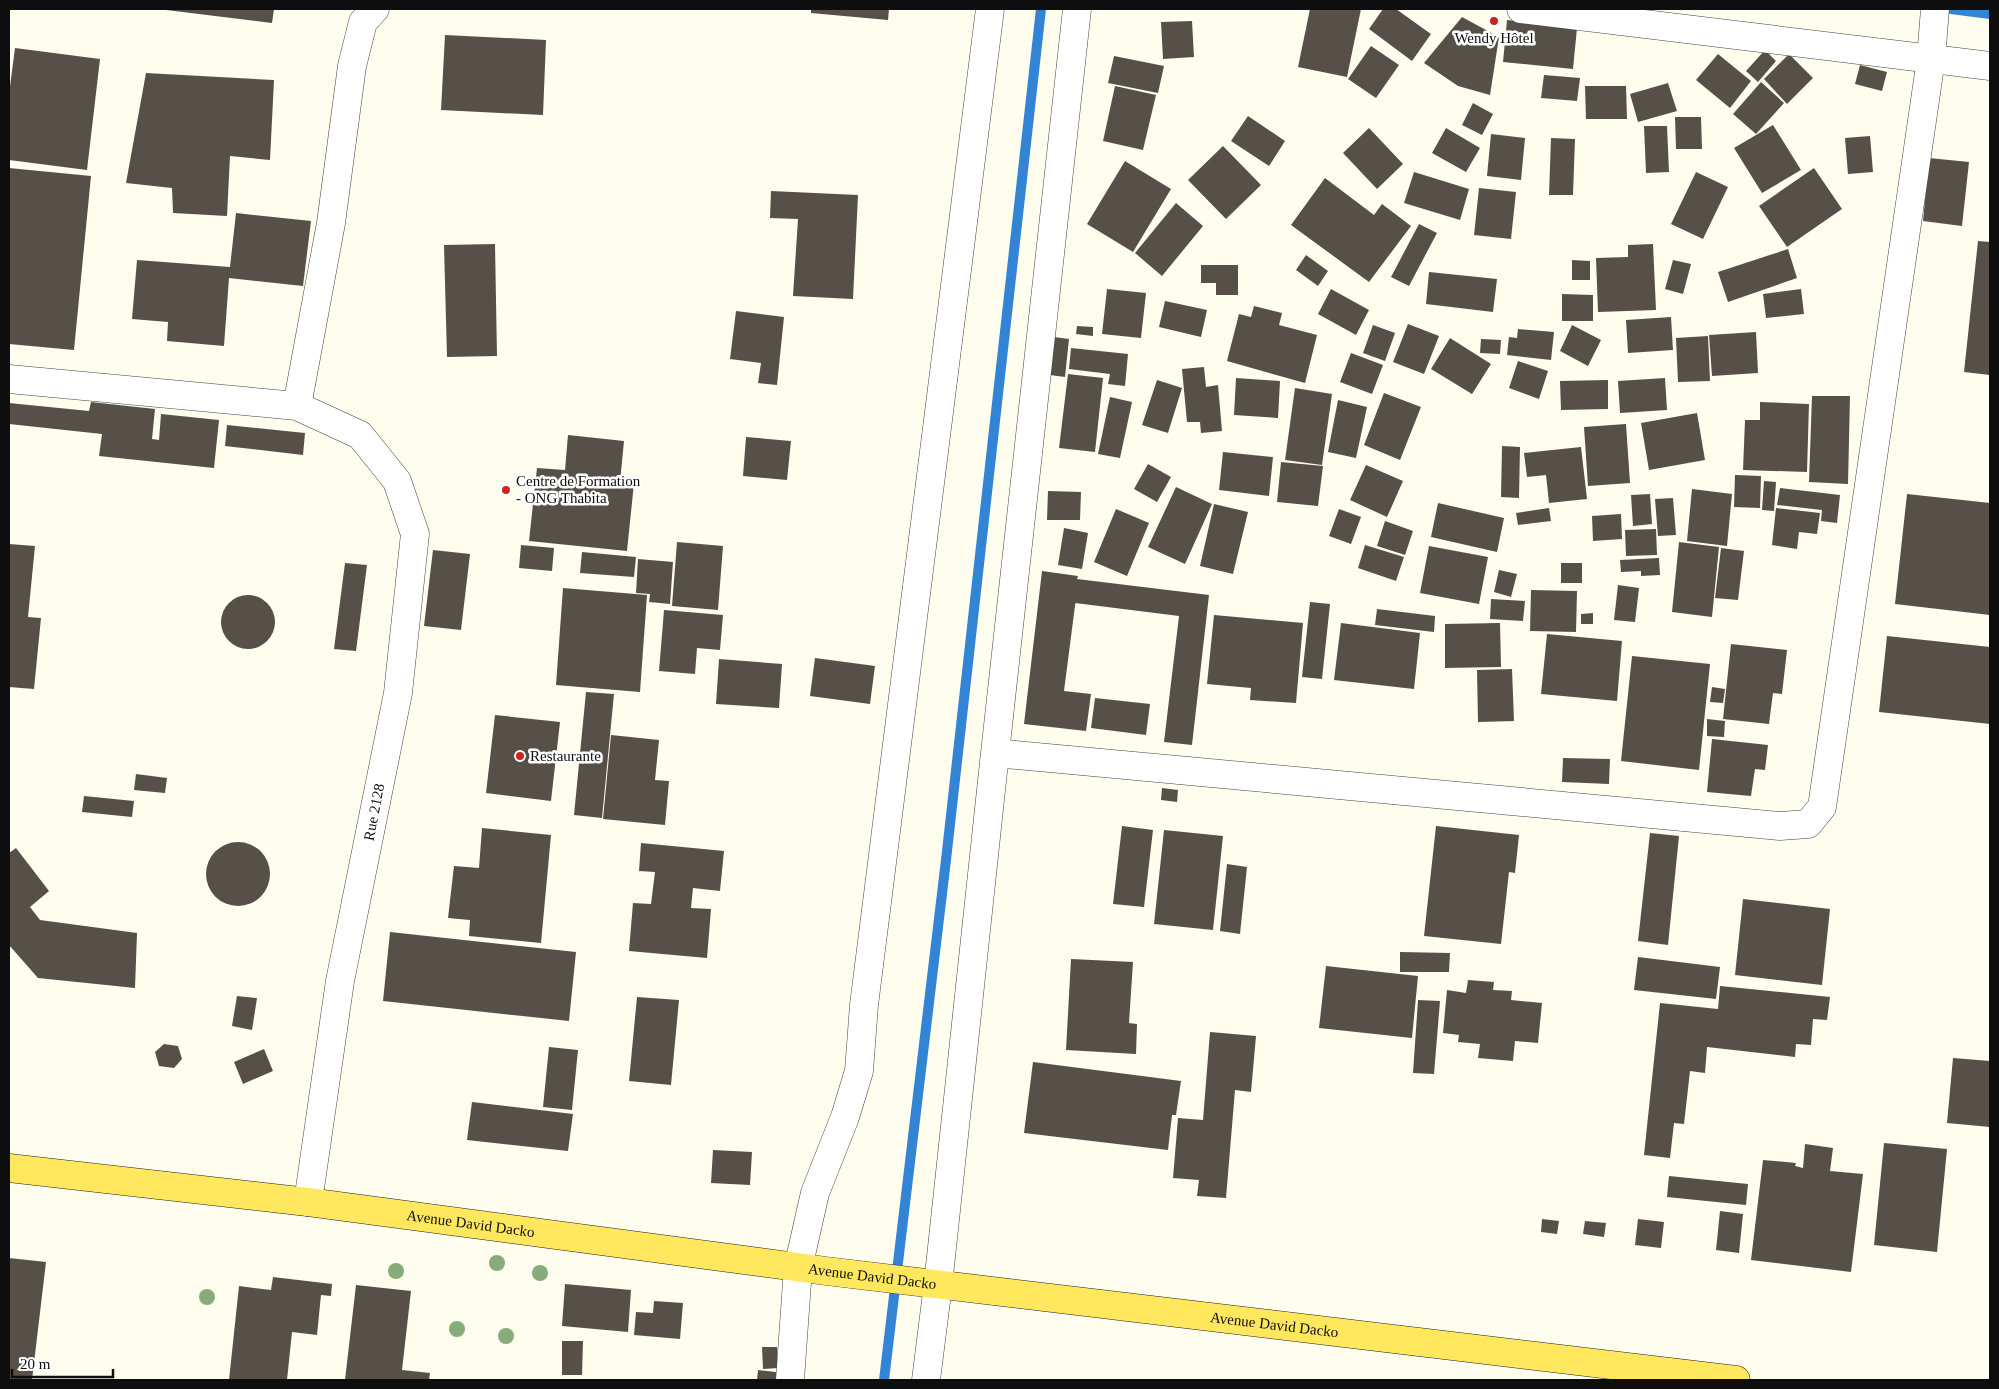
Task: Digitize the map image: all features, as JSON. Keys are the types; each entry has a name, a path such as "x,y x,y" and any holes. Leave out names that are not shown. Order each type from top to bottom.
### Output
{"main road":[{"name":"Avenue David Dacko","path":"9,1168 308,1202 798,1268 1636,1374 1736,1380"}],"street":[{"path":"9,380 297,406 331,222 352,66 363,22 375,9"},
{"path":"790,1380 798,1268 815,1193 845,1117 859,1071 864,1005 990,9"},
{"path":"926,1380 932,1284 995,753 1077,9"},
{"path":"1521,9 1932,49 1990,66"},
{"path":"995,753 1780,826 1808,824 1822,807 1932,49 1935,9"},
{"name":"Rue 2128","path":"297,406 360,435 397,481 415,534 398,693 340,981 308,1202"}],"building":[{"path":"158,9 274,9 272,23"},
{"path":"811,9 889,9 888,20 811,13"},
{"path":"1310,9 1361,9 1347,77 1298,67"},
{"path":"1383,9 1396,9 1431,34 1412,61 1369,29"},
{"path":"1462,17 1499,37 1490,95 1458,86 1424,63"},
{"path":"1507,20 1577,28 1573,69 1503,62"},
{"path":"1192,21 1194,57 1163,59 1161,22"},
{"path":"445,35 546,40 543,115 441,110"},
{"path":"1371,46 1399,65 1376,98 1348,79"},
{"path":"15,48 100,59 87,170 9,160 9,94"},
{"path":"1765,50 1776,61 1758,82 1746,71"},
{"path":"1718,54 1751,81 1730,108 1696,80"},
{"path":"1789,54 1813,78 1787,104 1764,79"},
{"path":"1114,56 1164,66 1158,93 1108,83"},
{"path":"1860,65 1887,72 1882,91 1855,84"},
{"path":"146,73 274,80 270,160 230,156 227,216 173,213 172,188 126,183"},
{"path":"1544,75 1580,78 1577,101 1541,98"},
{"path":"1761,82 1784,103 1756,134 1733,114"},
{"path":"1668,83 1677,111 1638,122 1630,94"},
{"path":"1115,86 1156,95 1143,150 1103,141"},
{"path":"1585,86 1626,86 1627,119 1586,119"},
{"path":"1473,103 1493,114 1482,135 1462,125"},
{"path":"1248,116 1285,141 1269,166 1231,141"},
{"path":"1675,117 1701,117 1702,149 1676,149"},
{"path":"1773,125 1801,170 1762,193 1734,148"},
{"path":"1644,126 1667,126 1669,172 1646,173"},
{"path":"1369,128 1403,164 1377,189 1343,153"},
{"path":"1446,128 1480,148 1466,172 1432,153"},
{"path":"1491,134 1525,138 1521,180 1487,176"},
{"path":"1870,136 1873,172 1848,174 1845,138"},
{"path":"1551,138 1575,139 1573,195 1549,195"},
{"path":"1223,146 1261,185 1226,219 1188,180"},
{"path":"1929,158 1969,162 1962,226 1923,221"},
{"path":"1125,161 1171,189 1133,252 1087,224"},
{"path":"9,168 91,176 74,350 9,344"},
{"path":"1814,168 1842,209 1787,247 1759,206"},
{"path":"1414,172 1469,189 1460,220 1404,203"},
{"path":"1696,172 1728,187 1703,239 1671,224"},
{"path":"1325,178 1374,215 1382,204 1411,226 1369,282 1291,225"},
{"path":"1479,188 1516,192 1511,239 1474,235"},
{"path":"771,191 858,195 853,299 793,296 798,219 770,218"},
{"path":"1176,203 1203,226 1162,276 1135,253"},
{"path":"236,213 311,221 303,286 229,278 224,346 167,341 168,322 132,319 137,260 230,267"},
{"path":"1419,224 1437,233 1409,286 1391,277"},
{"path":"1978,241 1990,242 1990,375 1964,372"},
{"path":"495,244 497,356 447,357 444,245"},
{"path":"1653,244 1656,310 1598,312 1596,258 1628,257 1628,245"},
{"path":"1788,249 1797,278 1728,302 1718,272"},
{"path":"1306,255 1328,271 1318,286 1296,270"},
{"path":"1572,260 1590,261 1590,280 1572,280"},
{"path":"1673,260 1691,264 1683,294 1665,289"},
{"path":"1201,265 1238,265 1238,295 1216,295 1216,283 1201,283"},
{"path":"1429,272 1497,279 1493,312 1426,304"},
{"path":"1107,289 1146,293 1141,338 1102,334"},
{"path":"1331,289 1369,310 1356,335 1318,314"},
{"path":"1801,289 1804,314 1766,318 1763,294"},
{"path":"1562,294 1593,295 1593,321 1562,321"},
{"path":"1165,301 1207,310 1201,337 1159,327"},
{"path":"1254,306 1282,313 1279,325 1317,335 1305,383 1227,361 1239,314 1251,317"},
{"path":"736,311 784,317 777,385 758,383 761,363 730,359"},
{"path":"1671,317 1673,350 1628,353 1626,320"},
{"path":"1408,324 1439,336 1424,374 1393,362"},
{"path":"1373,325 1395,333 1385,361 1363,353"},
{"path":"1572,325 1601,340 1588,366 1560,351"},
{"path":"1077,326 1093,327 1093,336 1076,334"},
{"path":"1518,329 1554,332 1551,360 1507,355 1509,337 1517,338"},
{"path":"1756,332 1758,373 1712,376 1709,335"},
{"path":"1708,336 1710,381 1678,382 1676,338"},
{"path":"1054,337 1069,339 1065,377 1050,375"},
{"path":"1450,338 1491,364 1472,394 1431,369"},
{"path":"1481,339 1501,340 1500,354 1480,353"},
{"path":"1071,348 1128,354 1125,386 1108,384 1110,374 1069,369"},
{"path":"1351,353 1383,365 1372,394 1340,382"},
{"path":"1518,361 1548,371 1539,399 1509,388"},
{"path":"1204,367 1206,387 1218,385 1222,431 1201,433 1200,422 1187,422 1182,369"},
{"path":"1068,374 1103,378 1095,452 1059,448"},
{"path":"1236,378 1280,381 1278,418 1234,415"},
{"path":"1665,378 1667,410 1620,413 1618,381"},
{"path":"1157,380 1182,388 1168,433 1142,425"},
{"path":"1608,380 1608,409 1561,410 1560,381"},
{"path":"1295,388 1332,394 1322,465 1285,460"},
{"path":"1384,393 1421,407 1400,460 1364,445"},
{"path":"1812,396 1850,396 1848,484 1809,482"},
{"path":"1110,397 1132,402 1120,458 1098,454"},
{"path":"1338,400 1367,407 1356,458 1328,452"},
{"path":"91,402 155,409 152,439 159,440 161,414 219,420 214,468 99,456 102,434 9,424 9,403 89,411"},
{"path":"1760,402 1809,404 1807,472 1743,470 1745,420 1760,420"},
{"path":"1697,413 1705,460 1649,470 1641,423"},
{"path":"1626,424 1630,483 1588,486 1584,427"},
{"path":"227,425 305,433 303,455 225,446"},
{"path":"568,435 624,441 620,482 634,483 627,551 529,541 537,468 565,470"},
{"path":"746,437 791,441 787,480 743,476"},
{"path":"1502,446 1520,447 1519,498 1501,497"},
{"path":"1581,447 1587,499 1549,503 1546,475 1527,477 1524,453"},
{"path":"1223,452 1273,457 1269,496 1219,490"},
{"path":"1281,462 1323,466 1318,506 1277,502"},
{"path":"1148,464 1171,477 1157,502 1134,489"},
{"path":"1366,465 1403,481 1387,517 1350,500"},
{"path":"1735,475 1761,476 1760,508 1734,507"},
{"path":"1764,481 1776,482 1774,511 1762,510"},
{"path":"1176,487 1212,504 1185,564 1148,547"},
{"path":"1780,488 1840,495 1837,523 1821,521 1822,510 1777,505"},
{"path":"1692,489 1732,494 1727,546 1687,541"},
{"path":"1048,491 1081,492 1080,520 1047,520"},
{"path":"1650,494 1652,524 1633,526 1631,495"},
{"path":"1907,494 1990,503 1990,615 1895,604"},
{"path":"1673,498 1676,535 1658,536 1655,499"},
{"path":"1438,503 1504,518 1497,552 1431,537"},
{"path":"1214,504 1248,512 1233,574 1200,566"},
{"path":"1549,508 1551,521 1518,525 1516,513"},
{"path":"1776,508 1820,513 1817,534 1799,532 1797,549 1772,545"},
{"path":"1116,509 1149,523 1127,576 1094,562"},
{"path":"1339,509 1361,517 1351,544 1329,536"},
{"path":"1621,514 1622,539 1593,541 1592,516"},
{"path":"1385,521 1413,531 1405,555 1377,546"},
{"path":"1064,528 1088,533 1082,569 1058,565"},
{"path":"1656,529 1657,555 1626,556 1625,530"},
{"path":"677,542 723,546 718,610 672,606"},
{"path":"1679,542 1719,547 1712,617 1672,612"},
{"path":"9,544 35,546 28,617 41,618 34,689 9,687"},
{"path":"521,545 554,548 552,571 519,568"},
{"path":"1365,545 1404,557 1396,581 1358,568"},
{"path":"1429,546 1488,557 1479,604 1420,593"},
{"path":"1721,548 1744,551 1738,600 1715,598"},
{"path":"433,550 470,554 461,630 424,626"},
{"path":"582,552 636,557 634,577 580,573"},
{"path":"1659,558 1660,575 1641,576 1641,571 1621,572 1620,560"},
{"path":"638,559 673,562 670,604 649,602 650,594 636,593"},
{"path":"345,563 367,565 356,651 334,649"},
{"path":"1561,563 1582,563 1582,583 1561,583"},
{"path":"1499,570 1517,574 1511,597 1494,592"},
{"path":"1042,571 1078,576 1077,579 1209,595 1192,745 1164,742 1179,616 1075,603 1064,691 1091,694 1086,731 1024,724"},
{"path":"1618,585 1639,588 1635,622 1614,620"},
{"path":"563,588 647,595 640,692 556,685"},
{"path":"1531,590 1577,591 1576,632 1530,631"},
{"path":"248,595 258,597 267,603 273,612 275,622 273,632 267,641 258,647 248,649 238,647 229,641 223,632 221,622 223,612 229,603 238,597"},
{"path":"1491,599 1525,601 1523,621 1490,619"},
{"path":"1310,602 1330,604 1322,679 1302,677"},
{"path":"1377,609 1435,616 1434,632 1375,625"},
{"path":"664,610 723,615 720,650 697,648 695,674 659,671"},
{"path":"1593,613 1593,624 1581,624 1581,614"},
{"path":"1214,615 1303,623 1296,703 1250,700 1251,688 1207,684"},
{"path":"1341,623 1420,633 1414,689 1334,680"},
{"path":"1500,623 1501,667 1445,668 1445,624"},
{"path":"1547,634 1622,641 1617,701 1541,694"},
{"path":"1887,636 1990,647 1990,724 1879,712"},
{"path":"1731,644 1787,650 1782,694 1773,693 1769,724 1723,719"},
{"path":"1632,656 1710,664 1699,770 1621,761"},
{"path":"815,658 875,666 870,704 810,696"},
{"path":"719,659 782,664 779,708 716,704"},
{"path":"1512,669 1514,721 1478,722 1477,670"},
{"path":"1712,687 1725,689 1723,703 1710,702"},
{"path":"586,692 614,694 602,818 574,815"},
{"path":"1095,698 1150,704 1146,735 1091,728"},
{"path":"495,715 560,722 551,801 486,793"},
{"path":"1707,719 1725,721 1724,737 1707,736"},
{"path":"611,735 659,740 655,780 669,781 665,825 603,819"},
{"path":"1712,739 1768,745 1765,770 1755,769 1751,796 1707,792"},
{"path":"1563,758 1610,759 1609,784 1562,782"},
{"path":"136,774 167,778 165,793 134,790"},
{"path":"1162,788 1178,790 1177,802 1161,800"},
{"path":"84,796 134,801 132,817 82,812"},
{"path":"1122,826 1153,830 1144,907 1113,904"},
{"path":"1436,826 1519,835 1515,873 1509,872 1501,944 1424,936"},
{"path":"482,828 551,835 541,943 469,936 470,920 448,918 454,866 479,868"},
{"path":"1164,830 1223,836 1213,930 1154,924"},
{"path":"1650,833 1679,836 1668,945 1638,941"},
{"path":"238,842 256,848 264,856 270,874 264,892 256,900 238,906 220,900 212,892 206,874 212,856 220,848"},
{"path":"641,843 724,851 720,891 693,888 691,908 711,909 707,958 629,951 633,903 651,904 655,872 639,871"},
{"path":"16,848 49,891 30,907 40,920 137,933 135,988 38,978 9,945 9,853"},
{"path":"1227,864 1247,867 1240,934 1220,931"},
{"path":"1743,899 1830,909 1822,985 1735,975"},
{"path":"390,932 576,952 569,1021 383,1001"},
{"path":"1400,952 1450,953 1449,972 1400,972"},
{"path":"1638,957 1720,967 1716,999 1634,990"},
{"path":"1071,959 1133,962 1129,1023 1137,1024 1136,1054 1066,1050"},
{"path":"1326,966 1418,976 1412,1038 1319,1028"},
{"path":"1468,980 1494,982 1493,990 1512,991 1511,1000 1542,1003 1538,1043 1515,1041 1513,1061 1478,1058 1480,1044 1458,1042 1459,1035 1443,1033 1447,990 1466,993"},
{"path":"1720,986 1830,997 1827,1020 1813,1019 1811,1045 1796,1044 1795,1057 1707,1047 1705,1073 1690,1071 1684,1124 1674,1123 1670,1158 1644,1155 1660,1003 1718,1009"},
{"path":"237,996 257,998 252,1030 232,1026"},
{"path":"637,997 679,1000 671,1085 629,1081"},
{"path":"1418,1000 1440,1001 1434,1074 1413,1073"},
{"path":"1210,1032 1256,1036 1251,1092 1235,1090 1226,1198 1197,1196 1199,1180 1173,1178 1178,1118 1203,1120"},
{"path":"164,1044 178,1046 182,1059 174,1068 159,1066 155,1052"},
{"path":"549,1047 578,1050 572,1110 543,1107"},
{"path":"264,1049 273,1071 243,1084 234,1062"},
{"path":"1953,1058 1990,1061 1990,1127 1947,1123"},
{"path":"1033,1062 1181,1081 1176,1115 1172,1115 1168,1150 1024,1133"},
{"path":"472,1102 573,1114 568,1151 467,1140"},
{"path":"1884,1143 1947,1149 1937,1252 1874,1245"},
{"path":"1805,1144 1833,1148 1830,1171 1863,1174 1851,1272 1751,1260 1763,1160 1796,1163 1795,1166 1803,1168"},
{"path":"713,1150 752,1152 750,1185 711,1183"},
{"path":"1669,1176 1748,1184 1746,1205 1667,1197"},
{"path":"1720,1211 1743,1214 1739,1253 1716,1250"},
{"path":"1542,1219 1559,1221 1557,1234 1541,1232"},
{"path":"1638,1219 1664,1222 1661,1248 1635,1245"},
{"path":"1585,1221 1606,1223 1604,1237 1583,1234"},
{"path":"9,1258 46,1262 32,1380 9,1380"},
{"path":"273,1277 332,1284 331,1296 321,1295 317,1335 292,1332 287,1380 229,1380 239,1286 271,1290"},
{"path":"565,1284 631,1290 628,1332 562,1326"},
{"path":"356,1285 411,1291 402,1370 430,1373 429,1380 345,1380"},
{"path":"654,1301 683,1303 680,1339 634,1335 636,1312 653,1313"},
{"path":"562,1341 583,1341 582,1375 562,1375"},
{"path":"762,1347 777,1347 778,1368 763,1369"},
{"path":"758,1370 785,1373 784,1380 757,1380"}],"waterway":[{"path":"884,1380 946,860 1041,9"},
{"path":"1951,9 1990,14"}],"place":[{"name":"Wendy Hôtel","path":"1494,21"},
{"name":"Centre de Formation - ONG Thabita","path":"506,490"},
{"name":"Restaurante","path":"520,756"}]}
